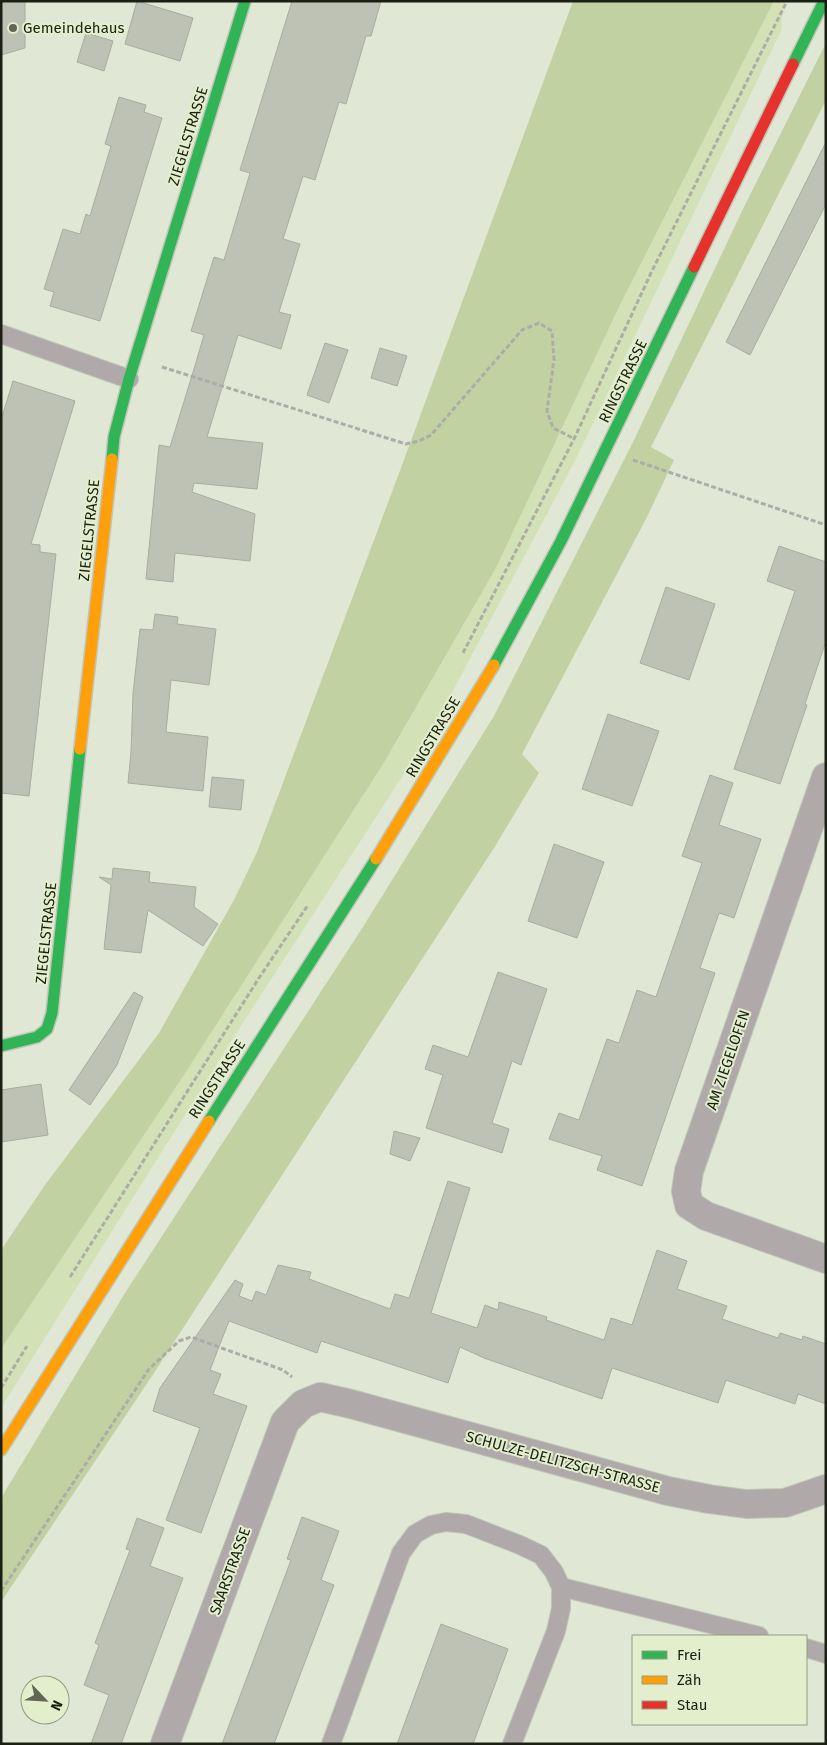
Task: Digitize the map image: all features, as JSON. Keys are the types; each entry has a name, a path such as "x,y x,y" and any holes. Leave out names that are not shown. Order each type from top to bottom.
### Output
{"main road":[{"name":"ZIEGELSTRASSE","path":"1,1046 37,1037 47,1029 52,1013 114,437 135,359 245,1"},
{"name":"RINGSTRASSE","path":"1,1450 93,1302 403,816 500,654 561,541 824,1"}],"street":[{"name":"AM ZIEGELOFEN","path":"826,777 689,1171 686,1191 689,1204 706,1216 826,1259"},
{"name":"SCHULZE-DELITZSCH-STRASSE","path":"312,1400 668,1491 709,1499 746,1504 785,1503 826,1489"},
{"name":"SAARSTRASSE","path":"165,1744 285,1422 312,1400"}],"lane":[{"path":"1,334 129,379"},
{"path":"331,1744 401,1553 415,1534 431,1525 446,1522 466,1524 520,1545 541,1556 554,1572 561,1587 561,1608 556,1631 512,1744"},
{"path":"561,1587 755,1635"},
{"path":"807,1648 826,1654"}],"path":[{"path":"459,661 574,439 651,273 786,1"},
{"path":"135,359 406,444 431,436 522,330 539,323 552,331 554,359 547,411 553,428 574,439 826,525"},
{"path":"69,1280 259,978 313,897"},
{"path":"1,1591 149,1369 179,1341 191,1337 283,1370 312,1400"},
{"path":"1,1388 33,1338"}],"green space":[{"path":"573,1 774,1 619,307 496,568 385,761 184,1075 1,1349 1,1250 45,1185 159,1033 234,900 257,852"},
{"path":"774,1 784,1 781,31 575,461 431,732 237,1032 1,1408 1,1349 184,1075 385,761 496,568 619,307"},
{"path":"826,43 826,100 651,447 674,460 647,517 522,754 539,773 494,848 154,1373 1,1602 1,1498 125,1293 361,930 494,716 634,440 742,211"}],"building":[{"name":"Gemeindehaus","path":"1,1 25,1 25,48 1,55"},
{"path":"137,1 193,18 180,61 125,44"},
{"path":"292,1 381,1 371,36 366,36 346,104 339,102 315,180 303,176 283,239 300,244 279,312 291,315 281,349 238,335 207,437 263,443 257,489 194,483 192,492 255,514 250,561 175,553 173,582 146,579 159,445 170,447 194,369 204,335 191,331 214,257 224,260 250,173 240,170"},
{"path":"86,33 113,41 104,71 77,62"},
{"path":"119,97 146,105 144,112 162,118 100,321 50,306 54,292 44,289 63,229 80,234 86,214 90,216 111,146 105,144"},
{"path":"826,142 826,204 750,355 726,342"},
{"path":"325,343 348,350 329,403 307,395"},
{"path":"380,348 407,356 397,386 371,378"},
{"path":"13,381 75,401 31,544 40,545 40,552 56,554 29,796 1,793 1,420"},
{"path":"779,546 826,562 826,641 805,704 807,705 780,784 734,769 795,591 767,581"},
{"path":"666,587 715,604 689,680 640,663"},
{"path":"155,614 178,617 177,624 216,629 209,685 171,680 166,732 208,737 203,791 128,783 133,694 140,629 153,630"},
{"path":"608,714 659,731 632,806 582,789"},
{"path":"710,775 733,783 719,825 761,839 734,918 719,913 700,968 715,973 642,1186 597,1170 602,1156 549,1139 559,1113 579,1120 607,1039 619,1043 637,990 656,997 702,863 682,856"},
{"path":"212,777 244,780 241,810 209,807"},
{"path":"554,844 604,862 577,938 528,921"},
{"path":"113,868 150,872 149,882 196,887 194,907 218,924 203,946 148,910 141,953 104,949 111,885 99,877 112,879"},
{"path":"498,972 547,989 521,1065 512,1061 492,1123 509,1129 502,1153 426,1128 443,1075 425,1069 433,1045 468,1057"},
{"path":"134,992 143,997 117,1065 90,1105 69,1090"},
{"path":"41,1084 48,1135 1,1142 1,1090"},
{"path":"394,1131 420,1138 410,1161 390,1154"},
{"path":"448,1181 470,1188 431,1313 477,1328 485,1305 498,1310 499,1302 547,1317 546,1320 604,1340 611,1318 632,1325 657,1250 687,1261 677,1289 727,1306 722,1319 778,1338 780,1333 802,1340 803,1336 826,1344 826,1404 798,1394 795,1404 726,1380 718,1403 612,1368 602,1399 484,1358 460,1347 448,1383 321,1341 317,1353 229,1321 210,1370 221,1374 213,1394 247,1406 201,1533 166,1520 200,1428 153,1411 160,1388 235,1280 243,1284 239,1296 252,1301 256,1291 266,1295 278,1265 311,1272 309,1279 390,1309 395,1294 409,1298"},
{"path":"302,1517 339,1531 321,1580 334,1585 274,1744 222,1744 291,1560 287,1559"},
{"path":"137,1518 164,1528 150,1566 183,1578 121,1744 91,1744 109,1695 84,1685 99,1645 95,1643 130,1550 126,1549"},
{"path":"441,1624 508,1649 473,1744 397,1744"}],"traffic: fast":[{"path":"112,459 114,437 129,379 245,1"},
{"path":"793,64 824,1"},
{"path":"494,665 561,541 694,267"},
{"path":"1,1046 37,1037 47,1029 52,1013 80,749"},
{"path":"209,1121 376,859"}],"traffic: slow":[{"path":"80,749 112,459"},
{"path":"376,859 494,665"},
{"path":"1,1450 209,1121"}],"traffic: jam":[{"path":"694,267 793,64"}],"place":[{"name":"Gemeindehaus","path":"13,28"}]}
